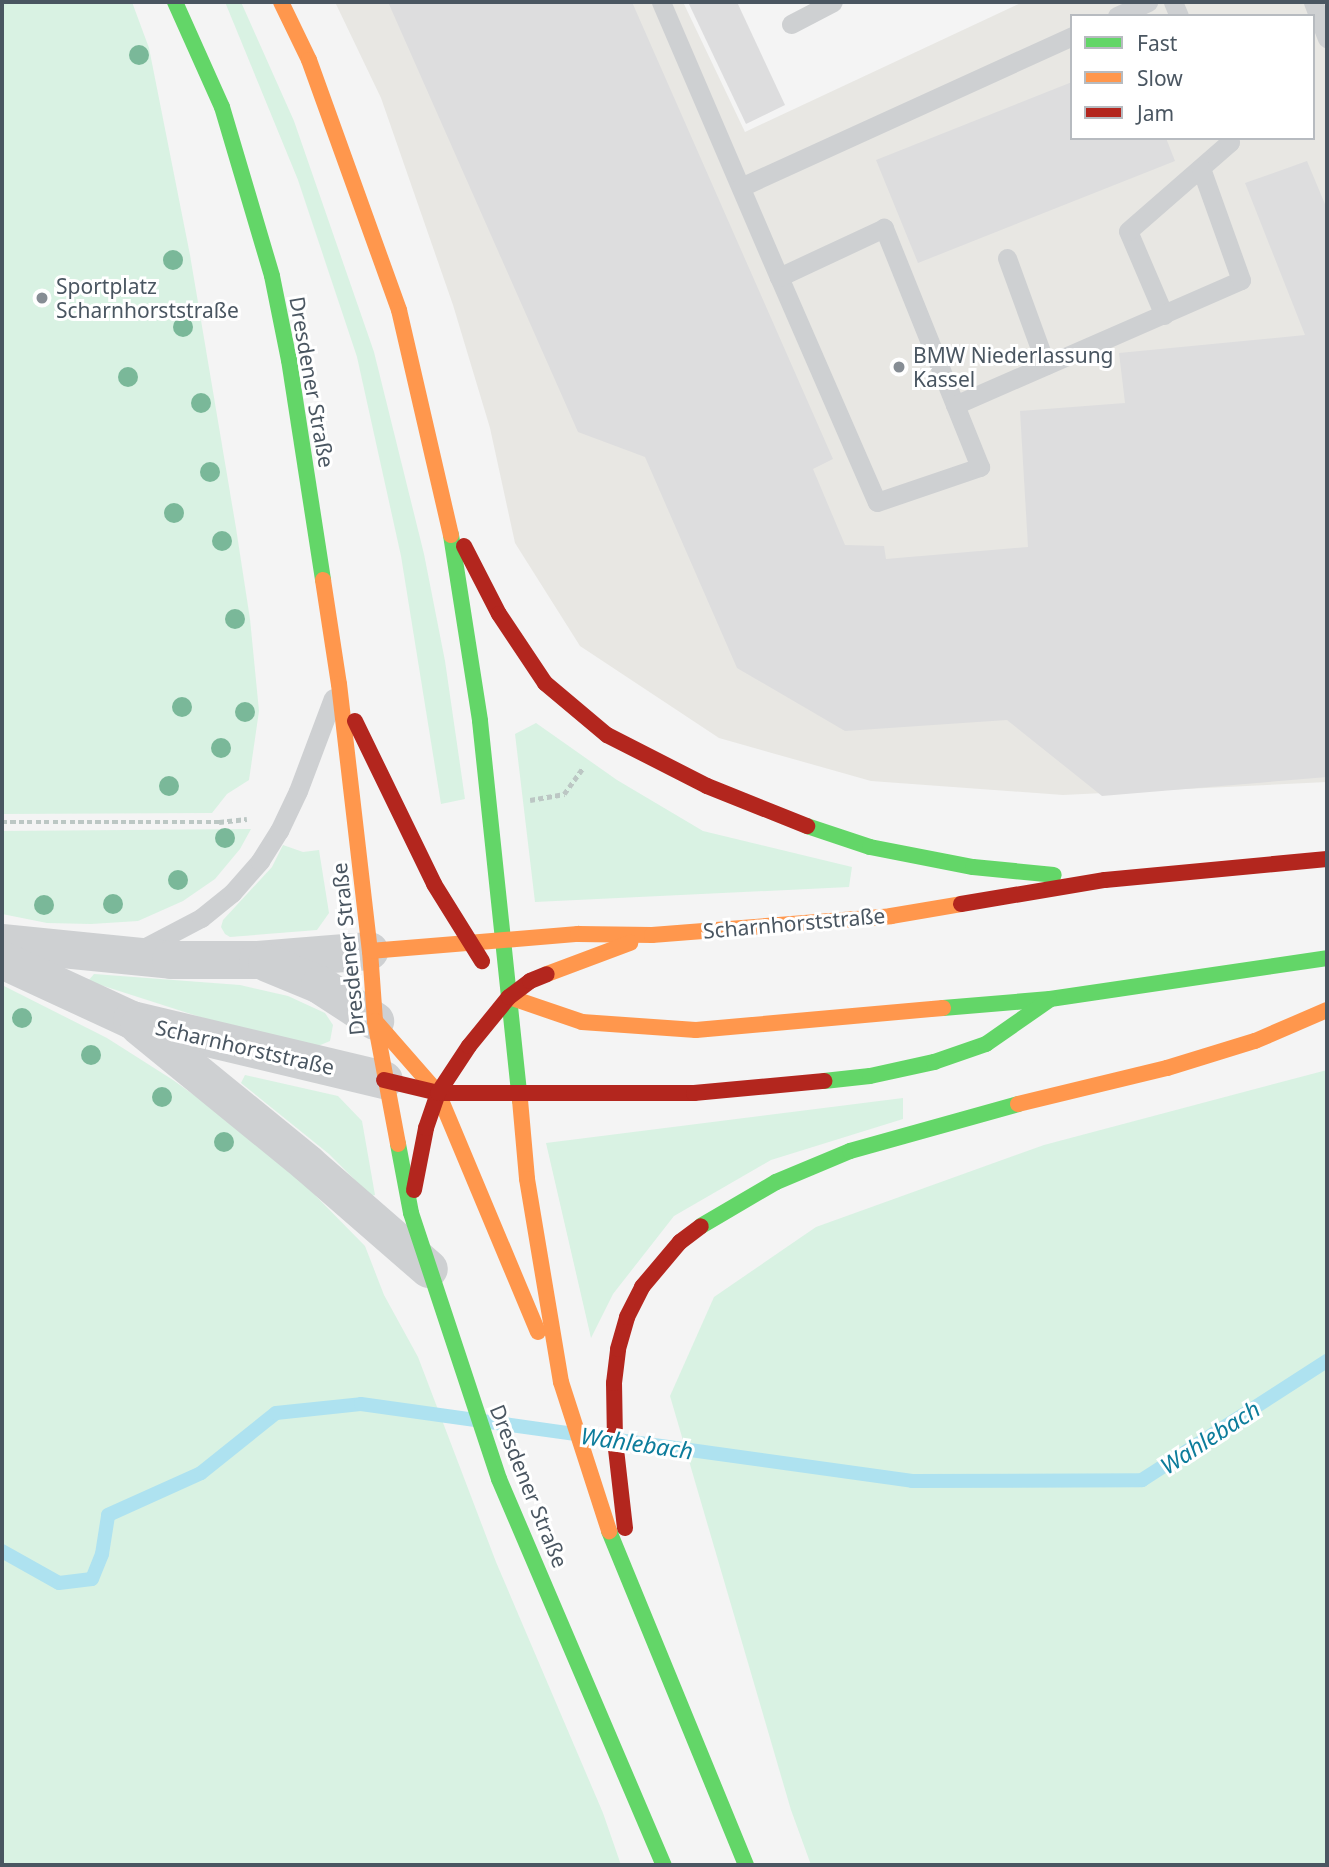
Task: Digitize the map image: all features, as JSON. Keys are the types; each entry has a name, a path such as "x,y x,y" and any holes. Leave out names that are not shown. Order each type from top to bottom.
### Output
{"main road":[{"name":"Dresdener Straße","path":"175,2 222,107 272,276 289,360 339,684 370,951 375,1021 411,1213 499,1479 664,1865"},
{"path":"281,2 309,60 399,310 447,512 480,720 505,939 517,1093 527,1179 561,1382"},
{"path":"447,512 499,614 545,683 607,735 707,786 870,847 973,867 1105,880"},
{"path":"339,684 402,821 468,942 509,996"},
{"name":"Scharnhorststraße","path":"370,951 578,934 652,934 891,916 1105,880 1327,859"},
{"path":"411,1213 417,1166 438,1093 469,1045 509,996 530,981 652,934"},
{"name":"Scharnhorststraße","path":"509,996 582,1022 696,1030 1050,999 1327,958"},
{"name":"Scharnhorststraße","path":"384,1080 438,1093 694,1093 870,1076 934,1062 986,1044 1050,999"},
{"path":"638,1602 620,1496 614,1383 618,1349 627,1317 642,1287 680,1241 776,1182 850,1151 1072,1089 1167,1068 1255,1041 1327,1010"},
{"path":"375,1021 438,1093 489,1220 561,1382 603,1515 746,1865"}],"street":[{"name":"Scharnhorststraße","path":"2,943 170,960 258,960 370,951"},
{"name":"Scharnhorststraße","path":"2,960 132,1020 384,1080"},
{"name":"Scharnhorststraße","path":"258,960 320,985 375,1021"},
{"name":"Scharnhorststraße","path":"132,1020 308,1164 429,1269"}],"lane":[{"path":"661,2 779,277 877,502 981,467 884,228 779,277"},
{"path":"791,24 832,2"},
{"path":"1121,14 1148,2"},
{"path":"1313,2 1327,38"},
{"path":"741,187 1070,37"},
{"path":"1164,315 1128,231 1230,142 1229,140"},
{"path":"955,405 1241,280 1201,168"},
{"path":"1007,258 1046,365"},
{"path":"124,956 154,944 201,918 232,893 260,861 279,831 298,791 339,684"}],"path":[{"path":"523,802 564,794 589,760"},
{"path":"2,822 219,822 251,818"}],"shaded area":[{"name":"BMW Niederlassung Kassel","path":"335,2 683,2 745,132 1023,2 1327,2 1327,782 1063,795 871,781 719,738 580,646 515,543 490,428 453,305 381,98"}],"green space":[{"path":"2,2 132,2 149,48 190,255 236,528 250,619 259,711 249,780 227,794 212,813 2,814"},
{"path":"225,2 241,2 294,121 374,352 424,554 445,661 465,799 441,804 401,556 357,357 298,180"},
{"path":"536,723 617,780 703,831 852,867 849,887 535,902 515,734"},
{"path":"251,829 240,849 215,879 183,901 138,921 47,923 2,914 2,831"},
{"path":"283,845 303,852 319,850 329,913 317,930 230,937 225,934 221,927 223,920 272,867"},
{"path":"94,974 240,985 288,996 325,1013 333,1025 330,1041 318,1046 225,1025 88,981"},
{"path":"2,985 107,1038 173,1080 245,1132 305,1185 365,1246 384,1295 418,1357 496,1562 603,1813 621,1865 2,1865"},
{"path":"1327,1070 1327,1865 811,1865 791,1810 670,1396 714,1297 816,1227 1044,1145"},
{"path":"245,1075 338,1096 362,1121 375,1195 371,1196 329,1154 241,1083"},
{"path":"903,1098 903,1119 771,1160 674,1216 613,1294 591,1338 546,1143"}],"building":[{"path":"388,2 632,2 833,459 813,469 845,545 884,546 886,559 1028,547 1020,411 1125,403 1119,353 1305,335 1245,183 1307,161 1327,209 1327,777 1102,796 1007,720 845,731 737,668 645,457 578,432"},
{"path":"688,2 737,2 785,105 746,124"},
{"path":"1070,83 1070,140 1167,140 1175,161 918,263 876,160"}],"waterway":[{"name":"Wahlebach","path":"618,1440 912,1481 1142,1480 1327,1361"},
{"name":"Wahlebach","path":"2,1551 59,1583 92,1579 102,1554 108,1515 201,1473 276,1413 361,1404 574,1434"}],"traffic: fast":[{"path":"175,2 222,107 272,276 289,360 323,580"},
{"path":"451,535 480,721 520,1100"},
{"path":"807,826 870,847 973,867 1054,875"},
{"path":"943,1008 1050,999 1327,958"},
{"path":"824,1081 870,1076 934,1062 986,1044 1049,1000"},
{"path":"701,1226 776,1182 850,1151 1018,1104"},
{"path":"398,1144 411,1213 499,1479 664,1865"},
{"path":"609,1531 746,1865"}],"traffic: slow":[{"path":"281,2 309,60 399,310 451,535"},
{"path":"323,580 339,684 370,951 375,1021 398,1144"},
{"path":"370,951 578,934 652,935 891,916 961,904"},
{"path":"547,974 630,943"},
{"path":"509,997 582,1022 696,1030 943,1008"},
{"path":"1018,1104 1167,1068 1255,1041 1327,1010"},
{"path":"375,1021 438,1093 538,1332"},
{"path":"520,1100 527,1179 561,1382 609,1531"}],"traffic: jam":[{"path":"464,546 499,614 545,683 607,735 707,786 807,826"},
{"path":"355,721 434,884 482,961"},
{"path":"961,904 1105,880 1327,859"},
{"path":"414,1190 426,1128 438,1093 469,1046 509,997 530,981 547,974"},
{"path":"384,1080 438,1093 694,1093 824,1081"},
{"path":"625,1528 615,1440 614,1383 618,1349 627,1317 642,1287 680,1242 701,1226"}],"place":[{"name":"Sportplatz Scharnhorststraße","path":"42,298"},
{"name":"BMW Niederlassung Kassel","path":"899,367"}]}
